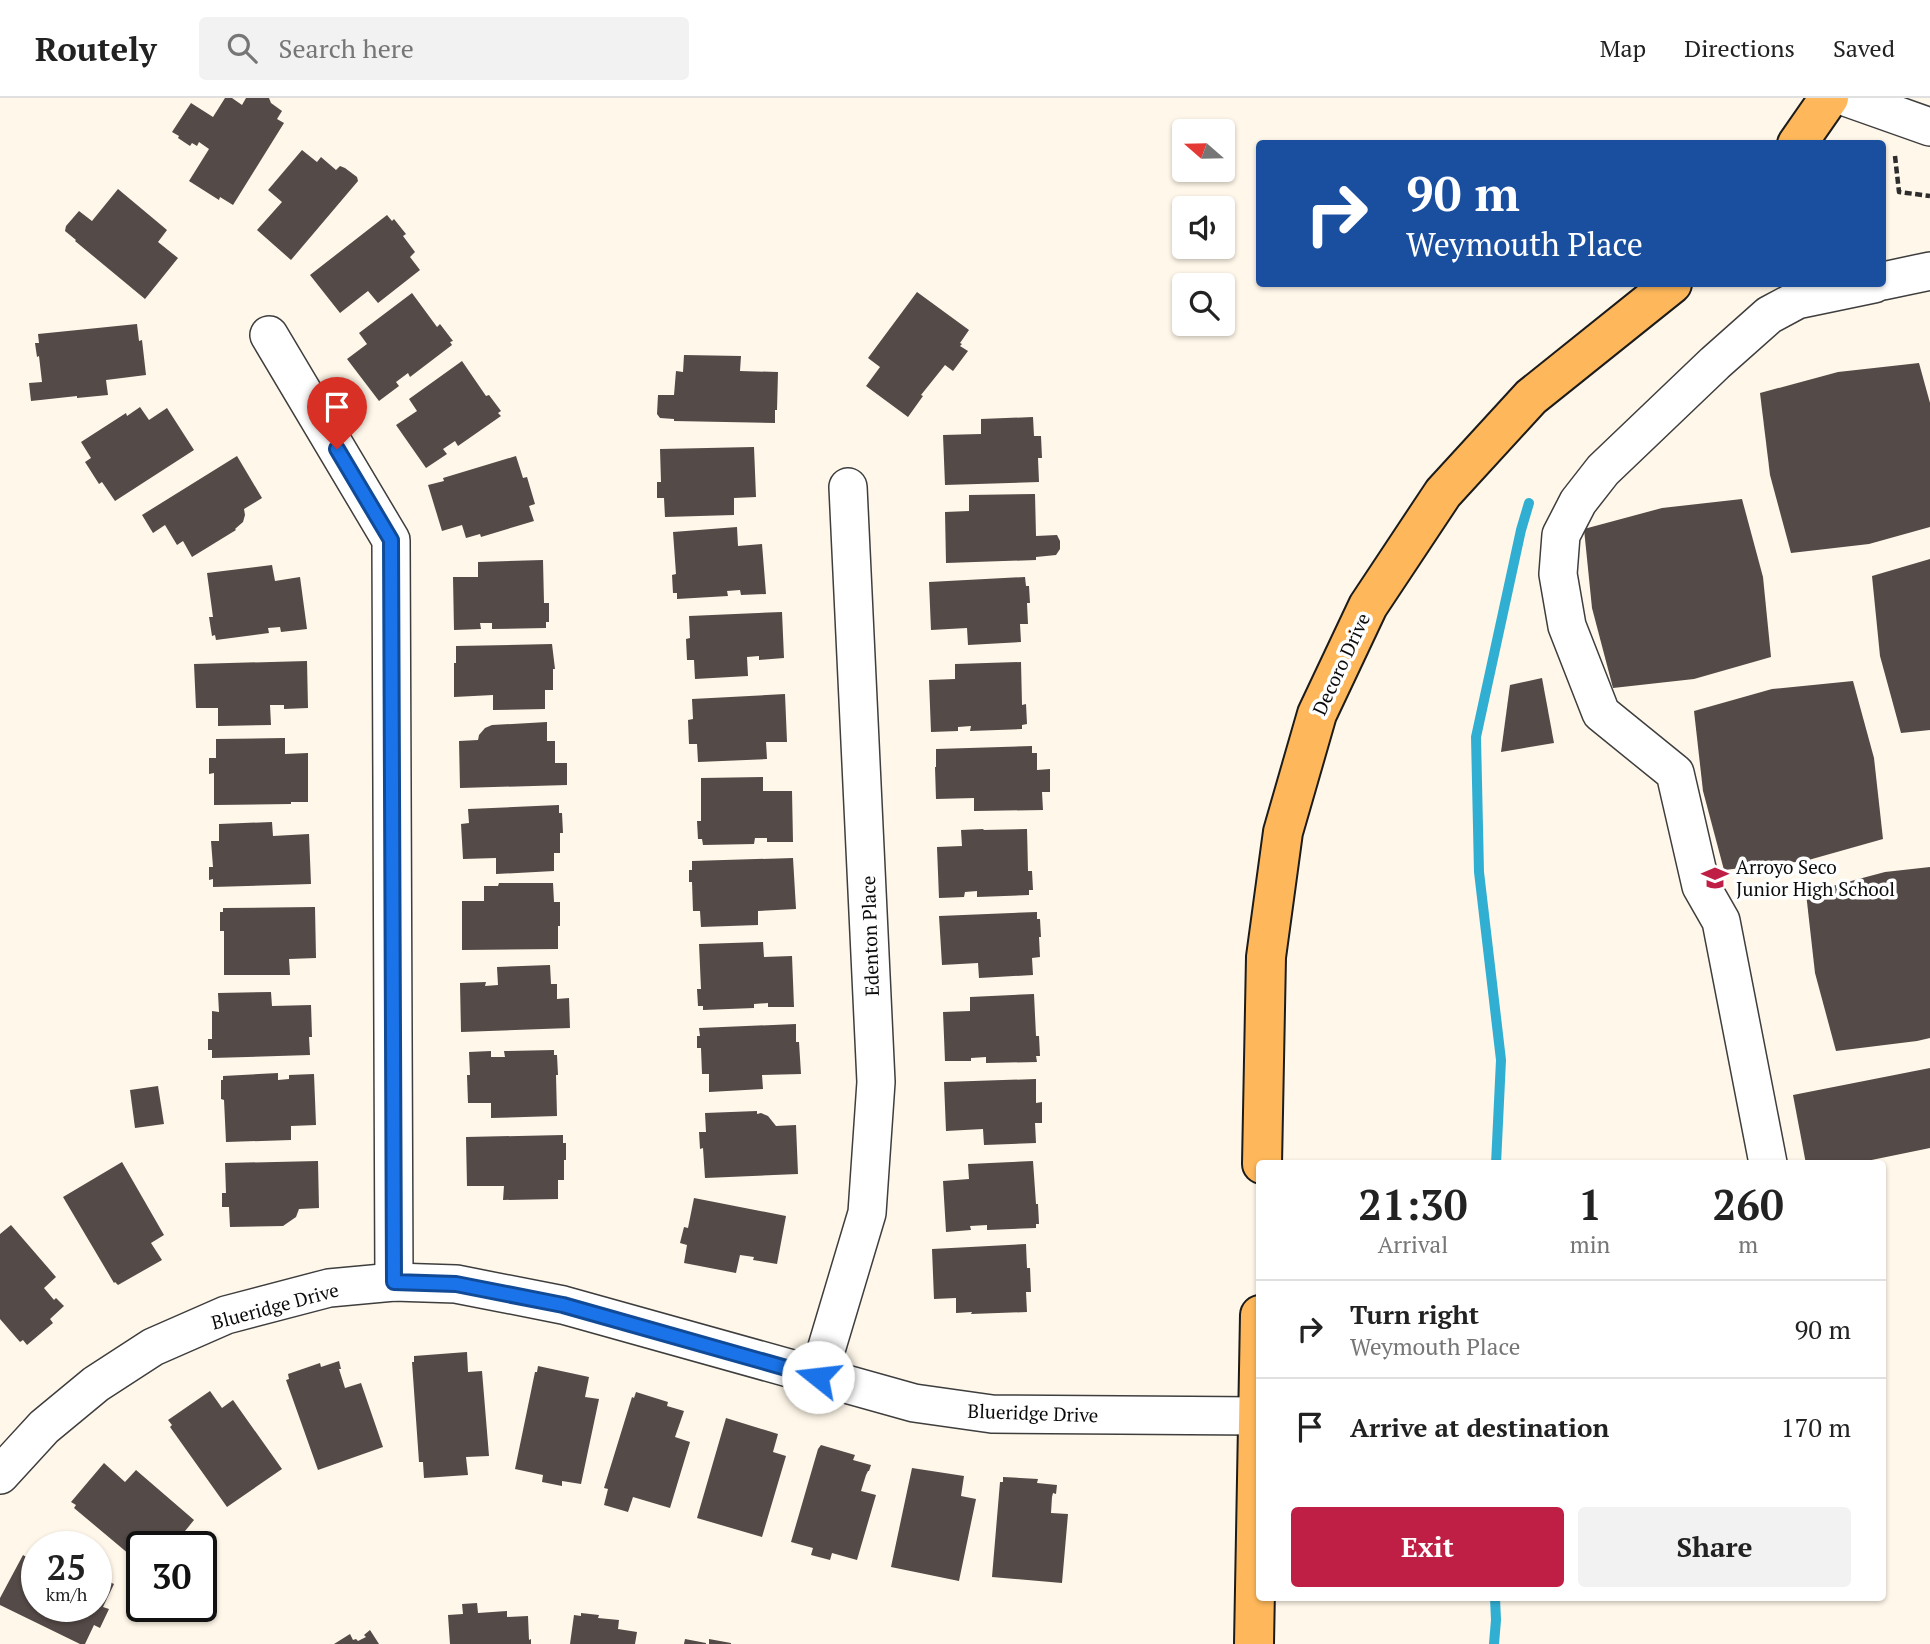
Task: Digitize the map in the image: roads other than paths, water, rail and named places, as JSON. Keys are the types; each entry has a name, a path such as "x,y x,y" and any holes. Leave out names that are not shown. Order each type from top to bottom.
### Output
{"main road":[{"path":"1800,140 1829,98"},
{"name":"Decoro Drive","path":"1262,1160 1266,957 1283,832 1317,715 1368,606 1443,493 1531,397 1668,287"},
{"path":"1254,1644 1256,1530"}],"street":[{"path":"1848,98 1930,127"},
{"path":"1886,280 1930,271"},
{"path":"1767,1160 1721,921 1701,886 1675,773 1601,713 1567,626 1558,573 1560,535 1577,502 1603,470 1769,315 1797,300 1860,287"},
{"path":"269,335 391,540 394,1282"},
{"name":"Edenton Place","path":"818,1377 867,1213 876,1082 848,487"},
{"name":"Blueridge Drive","path":"0,1475 44,1427 96,1384 153,1347 226,1315 329,1288 394,1282 456,1284 563,1305 914,1403 992,1414 1256,1416"}],"waterway":[{"path":"1496,1160 1501,1060 1479,872 1476,737 1529,503"},
{"path":"1494,1644 1495,1601"}],"place":[{"name":"Arroyo Seco Junior High School","path":"1715,878"}]}
